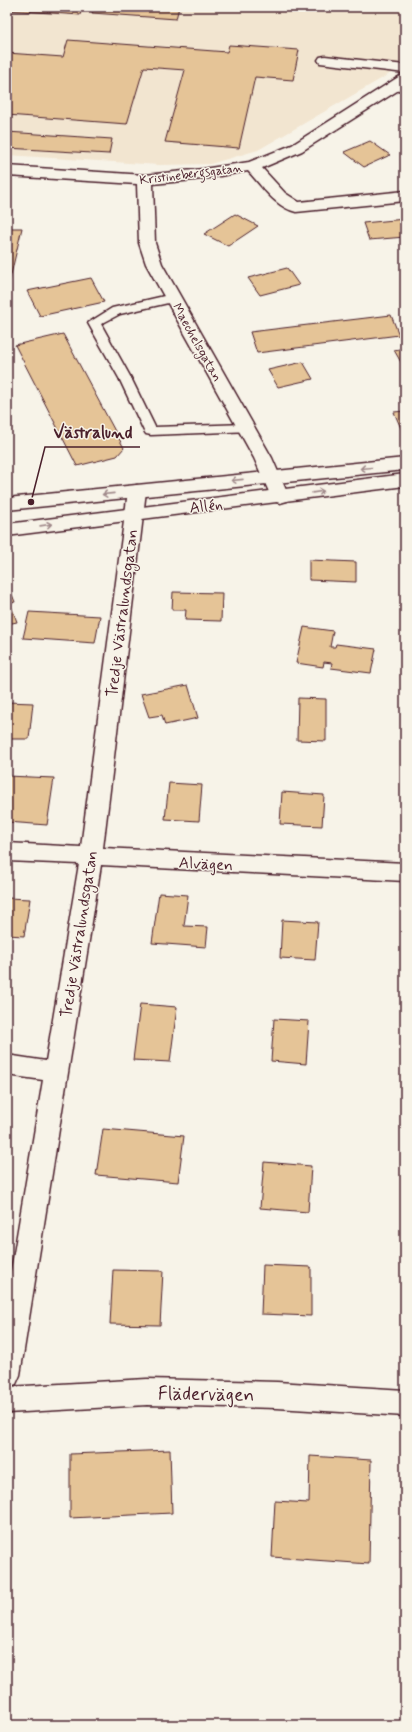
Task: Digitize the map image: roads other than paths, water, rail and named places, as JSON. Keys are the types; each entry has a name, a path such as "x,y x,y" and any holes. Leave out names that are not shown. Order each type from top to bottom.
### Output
{"street":[{"path":"325,60 405,68"},
{"path":"252,166 298,148 405,79"},
{"name":"Kristinebergsgatan","path":"7,172 145,180 204,174 252,166 279,196 296,207 405,196"},
{"name":"Maechelsgatan","path":"145,180 147,243 154,264 247,428 272,476 280,497"},
{"name":"Allén","path":"7,504 272,476 405,464"},
{"name":"Allén","path":"7,530 280,497 405,480"},
{"name":"Tredje Västralundsgatan","path":"7,1375 91,857 136,491"},
{"name":"Alvägen","path":"7,852 405,872"},
{"path":"7,1064 55,1072"},
{"name":"Flädervägen","path":"7,1400 147,1392 276,1394 405,1403"}],"lane":[{"path":"173,298 116,311 94,323 125,378 151,431 247,428"}],"place":[{"name":"Västralund","path":"31,502"}]}
